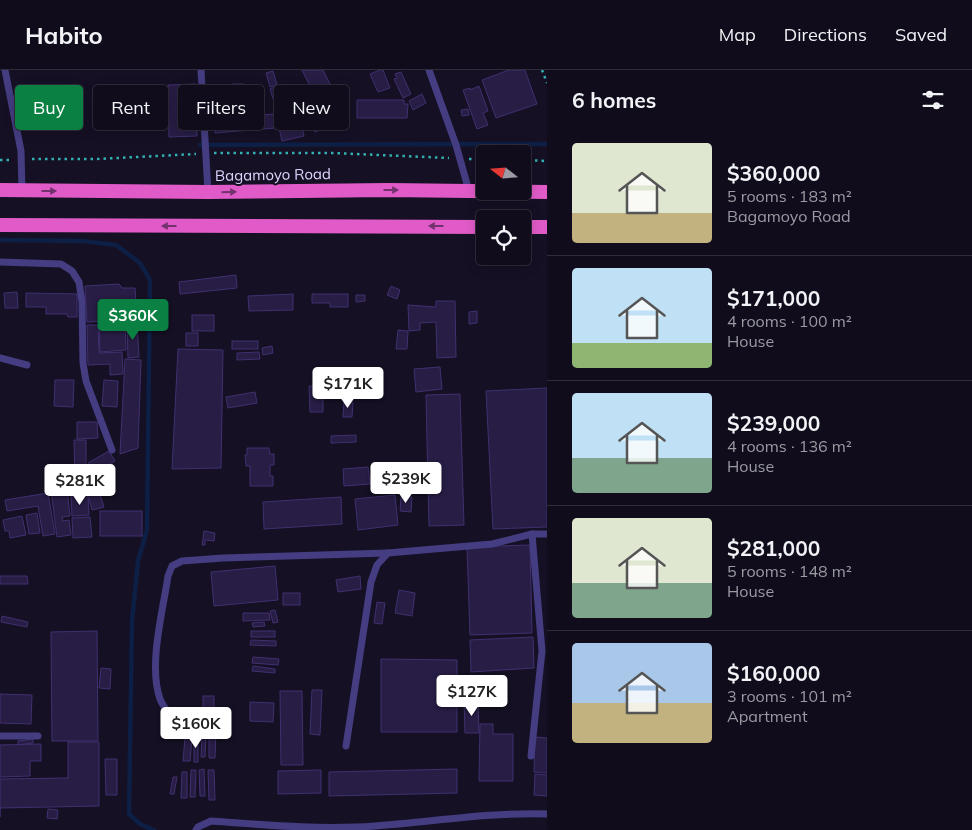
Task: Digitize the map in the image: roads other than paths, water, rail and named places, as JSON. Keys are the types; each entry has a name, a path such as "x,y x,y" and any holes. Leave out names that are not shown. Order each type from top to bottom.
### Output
{"highway":[{"name":"Bagamoyo Road","path":"0,190 547,192"},
{"path":"0,225 476,227"},
{"path":"531,227 547,227"}],"lane":[{"path":"5,70 18,133 22,191"},
{"path":"202,70 208,192"},
{"path":"429,70 460,158 469,191"},
{"path":"0,262 61,264 72,271 79,282 82,302 83,363 86,381 112,450"},
{"path":"0,358 27,364"},
{"path":"175,721 160,700 156,682 156,658 168,576 172,566 182,561 223,558 388,554 492,544 532,534 547,534"},
{"path":"530,756 542,651 532,534"},
{"path":"346,746 371,582 378,565 388,554"},
{"path":"0,736 38,736"},
{"path":"196,830 198,827 211,821 316,829 375,826 512,813 547,814"}],"waterway":[{"path":"200,145 547,144"},
{"path":"0,240 83,241 116,245 140,263 150,280 147,530 138,561 132,621 129,814 140,824 154,830"}]}
